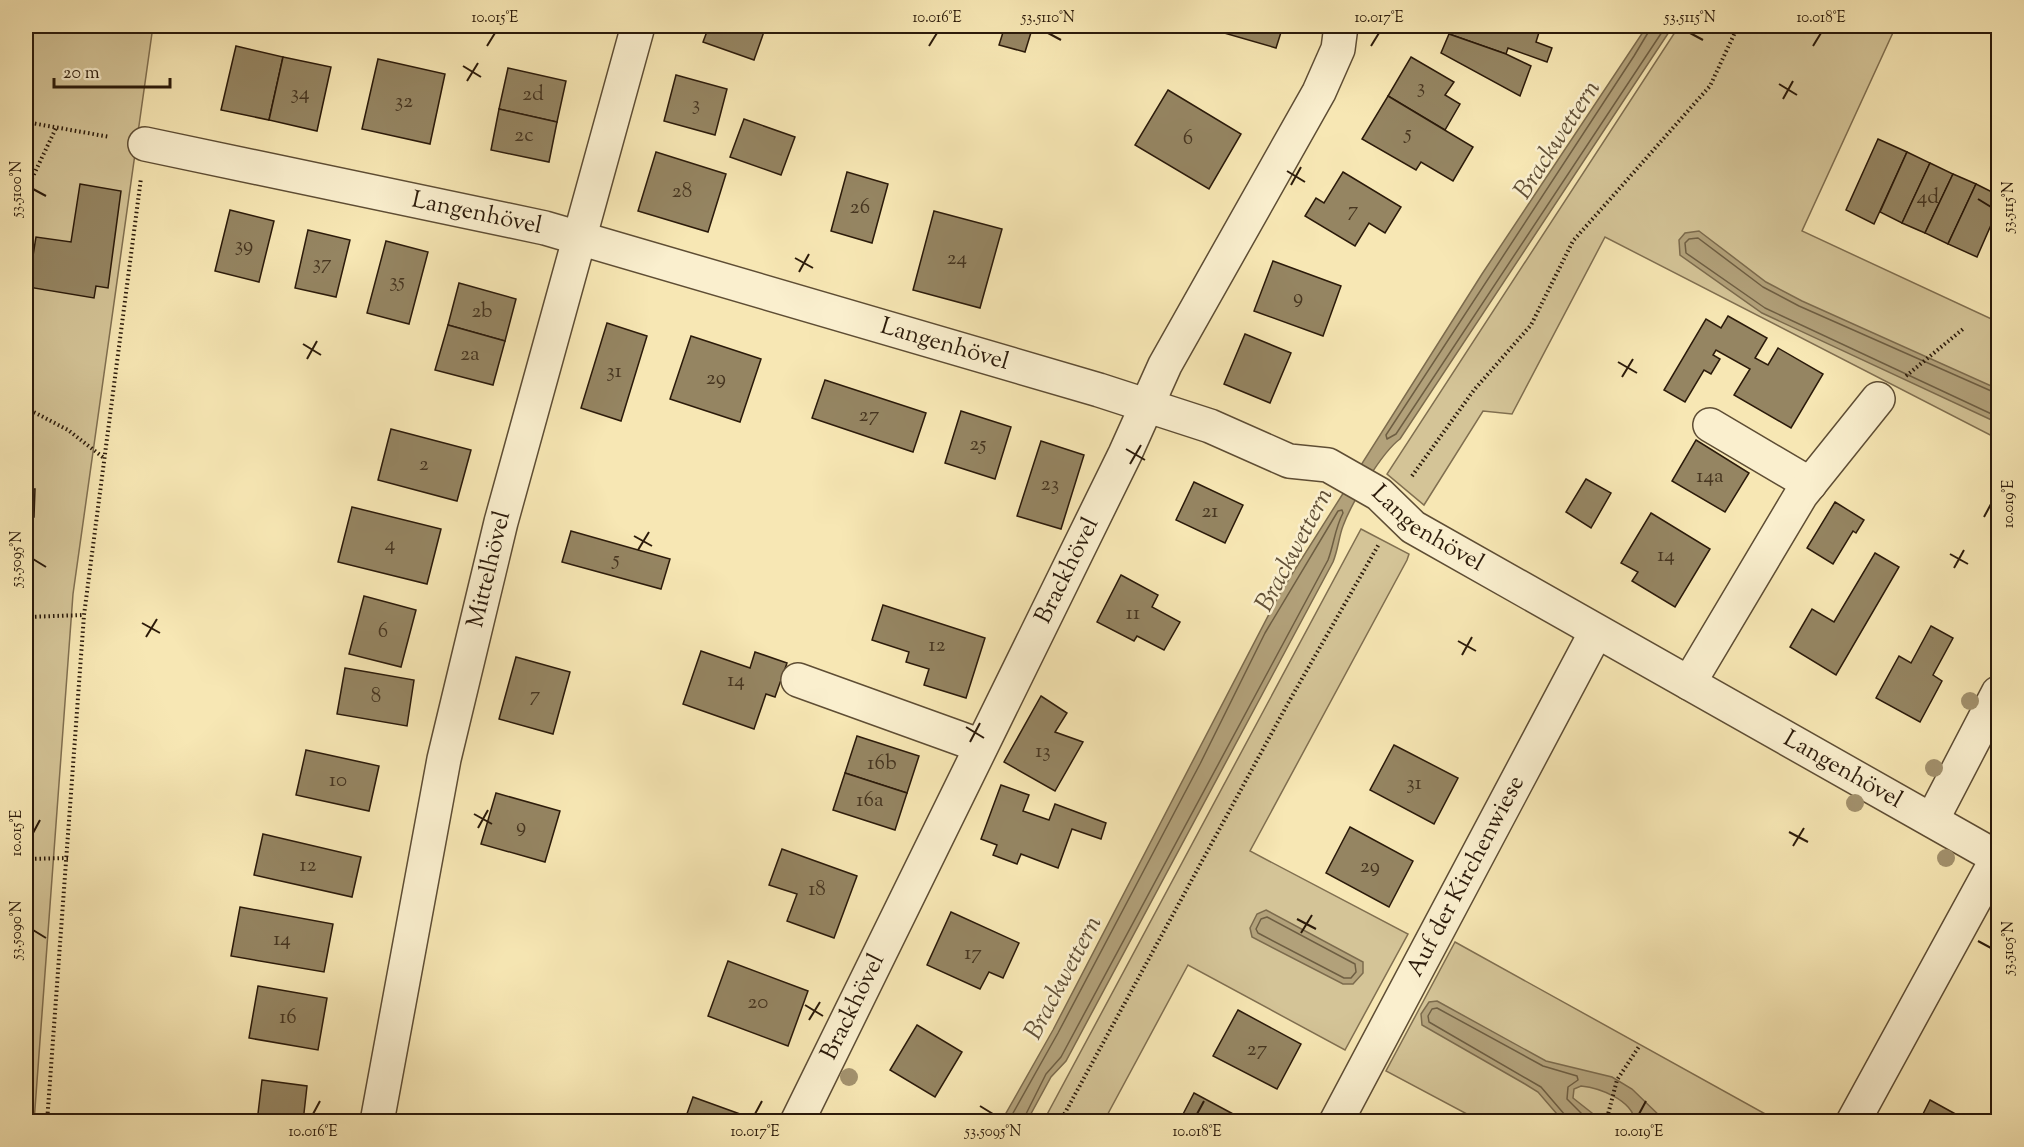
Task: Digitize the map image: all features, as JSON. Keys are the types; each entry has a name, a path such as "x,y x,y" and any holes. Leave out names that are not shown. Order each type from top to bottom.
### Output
{"street":[{"name":"Mittelhövel","path":"377,1122 444,759 501,522 638,26"},
{"name":"Brackhövel","path":"797,1122 1166,365 1320,92 1338,50 1341,26"},
{"name":"Langenhövel","path":"145,144 545,228 1147,405 1210,426 1289,461 1328,465 1388,504 1413,527 1998,858"},
{"path":"1689,683 1810,484 1890,389"},
{"path":"1710,425 1810,484"},
{"name":"Auf der Kirchenwiese","path":"1336,1122 1596,632"},
{"path":"798,680 981,746"},
{"path":"1932,820 1998,693"},
{"path":"1853,1122 1998,858"}],"path":[{"path":"1060,1122 1287,705 1388,504 1404,488 1474,390 1531,325 1573,241 1710,86 1738,26"},
{"path":"26,122 145,144 84,615 47,1122"},
{"path":"26,191 56,128"},
{"path":"1890,389 1964,329"},
{"path":"26,408 68,430 104,458"},
{"path":"26,617 84,615"},
{"path":"26,860 68,858"},
{"path":"1606,1122 1617,1080 1640,1046"}],"shaded area":[{"path":"26,26 153,26 73,594 34,1122 26,1121"},
{"path":"1679,26 1896,26 1802,231 1998,322 1998,439 1605,237 1512,414 1483,411 1424,505 1387,474"},
{"path":"1361,529 1409,554 1407,560 1250,851 1408,934 1345,1050 1188,965 1104,1121 1043,1122"},
{"path":"1455,942 1778,1121 1480,1121 1386,1071"}],"water":[{"path":"1647,26 1673,26 1400,439 1376,466 1360,492 1343,526 1333,562 1066,1061 1051,1077 1027,1121 1001,1122 1053,1030 1280,593 1482,274"},
{"path":"1699,231 1766,282 1802,301 1998,389 1998,423 1762,313 1680,255 1679,240 1685,233"},
{"path":"1266,910 1363,962 1363,973 1353,984 1343,984 1252,937 1250,928 1257,914"},
{"path":"1437,1001 1546,1061 1612,1077 1632,1089 1665,1121 1635,1121 1633,1114 1622,1101 1606,1092 1581,1086 1574,1089 1573,1098 1602,1121 1563,1121 1538,1092 1422,1025 1421,1014 1429,1002"}],"building":[{"path":"709,26 766,26 754,60 703,42"},
{"path":"1005,26 1033,26 1025,52 999,45"},
{"path":"1115,26 1137,26 1135,32"},
{"path":"1200,26 1283,26 1276,48"},
{"path":"1452,26 1541,26 1536,42 1552,48 1547,62 1508,48 1506,54 1449,34"},
{"path":"1449,34 1506,54 1531,66 1520,96 1441,53"},
{"path":"236,46 283,57 269,120 221,110"},
{"path":"283,57 331,67 317,131 269,120"},
{"path":"1411,57 1454,82 1445,95 1460,104 1445,130 1388,96"},
{"path":"378,59 445,74 430,144 362,129"},
{"path":"508,68 566,81 557,122 499,109"},
{"path":"676,75 727,89 715,135 664,121"},
{"path":"1168,90 1241,134 1209,189 1135,145"},
{"path":"1388,96 1473,147 1453,181 1421,162 1416,170 1362,139"},
{"path":"499,109 557,122 549,162 491,150"},
{"path":"744,119 795,137 781,175 730,157"},
{"path":"1878,139 1907,152 1874,224 1846,210"},
{"path":"656,152 726,174 708,232 638,211"},
{"path":"1907,152 1930,163 1902,223 1880,212"},
{"path":"1930,163 1953,174 1925,233 1902,223"},
{"path":"847,172 888,184 872,243 831,231"},
{"path":"1343,172 1401,207 1385,233 1369,223 1355,246 1305,216 1316,198 1324,203"},
{"path":"1953,174 1976,184 1948,244 1925,233"},
{"path":"80,184 121,191 108,288 96,286 94,298 28,287 36,237 71,242"},
{"path":"1976,184 1998,195 1998,209 1977,257 1948,244"},
{"path":"230,210 274,221 259,282 215,271"},
{"path":"934,211 1002,229 980,308 913,290"},
{"path":"308,230 350,240 336,297 295,288"},
{"path":"386,241 428,252 409,324 367,313"},
{"path":"1273,261 1341,286 1323,336 1254,311"},
{"path":"459,283 516,299 505,341 448,325"},
{"path":"1728,316 1767,338 1755,358 1768,365 1778,348 1823,374 1791,428 1734,395 1750,369 1716,350 1713,355 1720,359 1711,374 1704,370 1685,402 1664,390 1706,319 1721,328"},
{"path":"607,323 647,336 621,421 581,408"},
{"path":"448,325 505,341 493,385 435,370"},
{"path":"1245,334 1291,353 1270,403 1224,384"},
{"path":"691,336 761,359 740,422 670,399"},
{"path":"825,380 926,413 913,452 812,418"},
{"path":"961,411 1011,427 995,479 945,463"},
{"path":"391,429 471,450 457,501 378,480"},
{"path":"1696,440 1749,473 1725,512 1672,481"},
{"path":"1041,441 1084,455 1061,529 1017,516"},
{"path":"1586,479 1611,493 1591,528 1566,512"},
{"path":"1194,482 1243,505 1225,543 1176,520"},
{"path":"26,489 35,489 34,517 26,517"},
{"path":"1835,502 1864,520 1856,533 1853,531 1833,564 1807,548"},
{"path":"352,507 441,529 427,584 338,562"},
{"path":"1651,513 1710,549 1675,607 1632,581 1638,572 1621,563"},
{"path":"571,531 670,559 661,589 562,562"},
{"path":"1875,553 1899,567 1836,675 1790,647 1812,609 1834,622"},
{"path":"1121,575 1158,595 1152,607 1180,622 1164,650 1137,636 1134,641 1097,622"},
{"path":"364,596 416,610 401,667 349,654"},
{"path":"883,605 985,638 966,698 924,685 929,669 906,662 909,652 872,640"},
{"path":"1931,626 1953,638 1933,675 1942,681 1920,722 1876,698 1899,656 1911,663"},
{"path":"701,651 750,668 755,652 787,663 775,697 766,694 754,729 683,704"},
{"path":"516,657 570,672 553,734 499,719"},
{"path":"345,668 414,680 407,726 337,714"},
{"path":"1041,696 1067,713 1055,732 1083,742 1055,791 1004,762"},
{"path":"857,736 919,756 907,793 845,773"},
{"path":"1394,745 1458,778 1434,824 1370,790"},
{"path":"306,750 379,766 369,811 296,795"},
{"path":"845,773 907,793 895,830 833,810"},
{"path":"1001,785 1029,795 1023,811 1049,820 1055,804 1106,823 1101,839 1072,829 1058,868 1021,854 1017,864 993,855 997,845 981,839"},
{"path":"496,793 560,811 545,862 481,844"},
{"path":"1350,827 1413,861 1389,907 1326,873"},
{"path":"263,834 361,857 352,897 254,875"},
{"path":"782,849 857,876 834,938 787,921 797,894 769,885"},
{"path":"240,907 333,924 324,972 231,956"},
{"path":"951,912 1019,943 1003,978 989,972 980,989 927,965"},
{"path":"728,961 808,991 788,1046 708,1016"},
{"path":"258,986 327,998 318,1050 249,1038"},
{"path":"1238,1010 1301,1044 1277,1089 1213,1056"},
{"path":"917,1025 962,1052 935,1097 890,1070"},
{"path":"262,1080 307,1086 303,1122 257,1122"},
{"path":"1194,1093 1248,1122 1179,1122"},
{"path":"693,1097 751,1118 749,1122 684,1122"},
{"path":"1930,1100 1970,1122 1919,1122"},
{"path":"422,1115 456,1122 420,1122"}],"water label":[{"name":"Brackwettern","path":"1558,140"},
{"name":"Brackwettern","path":"1295,550"},
{"name":"Brackwettern","path":"1064,978"}]}
